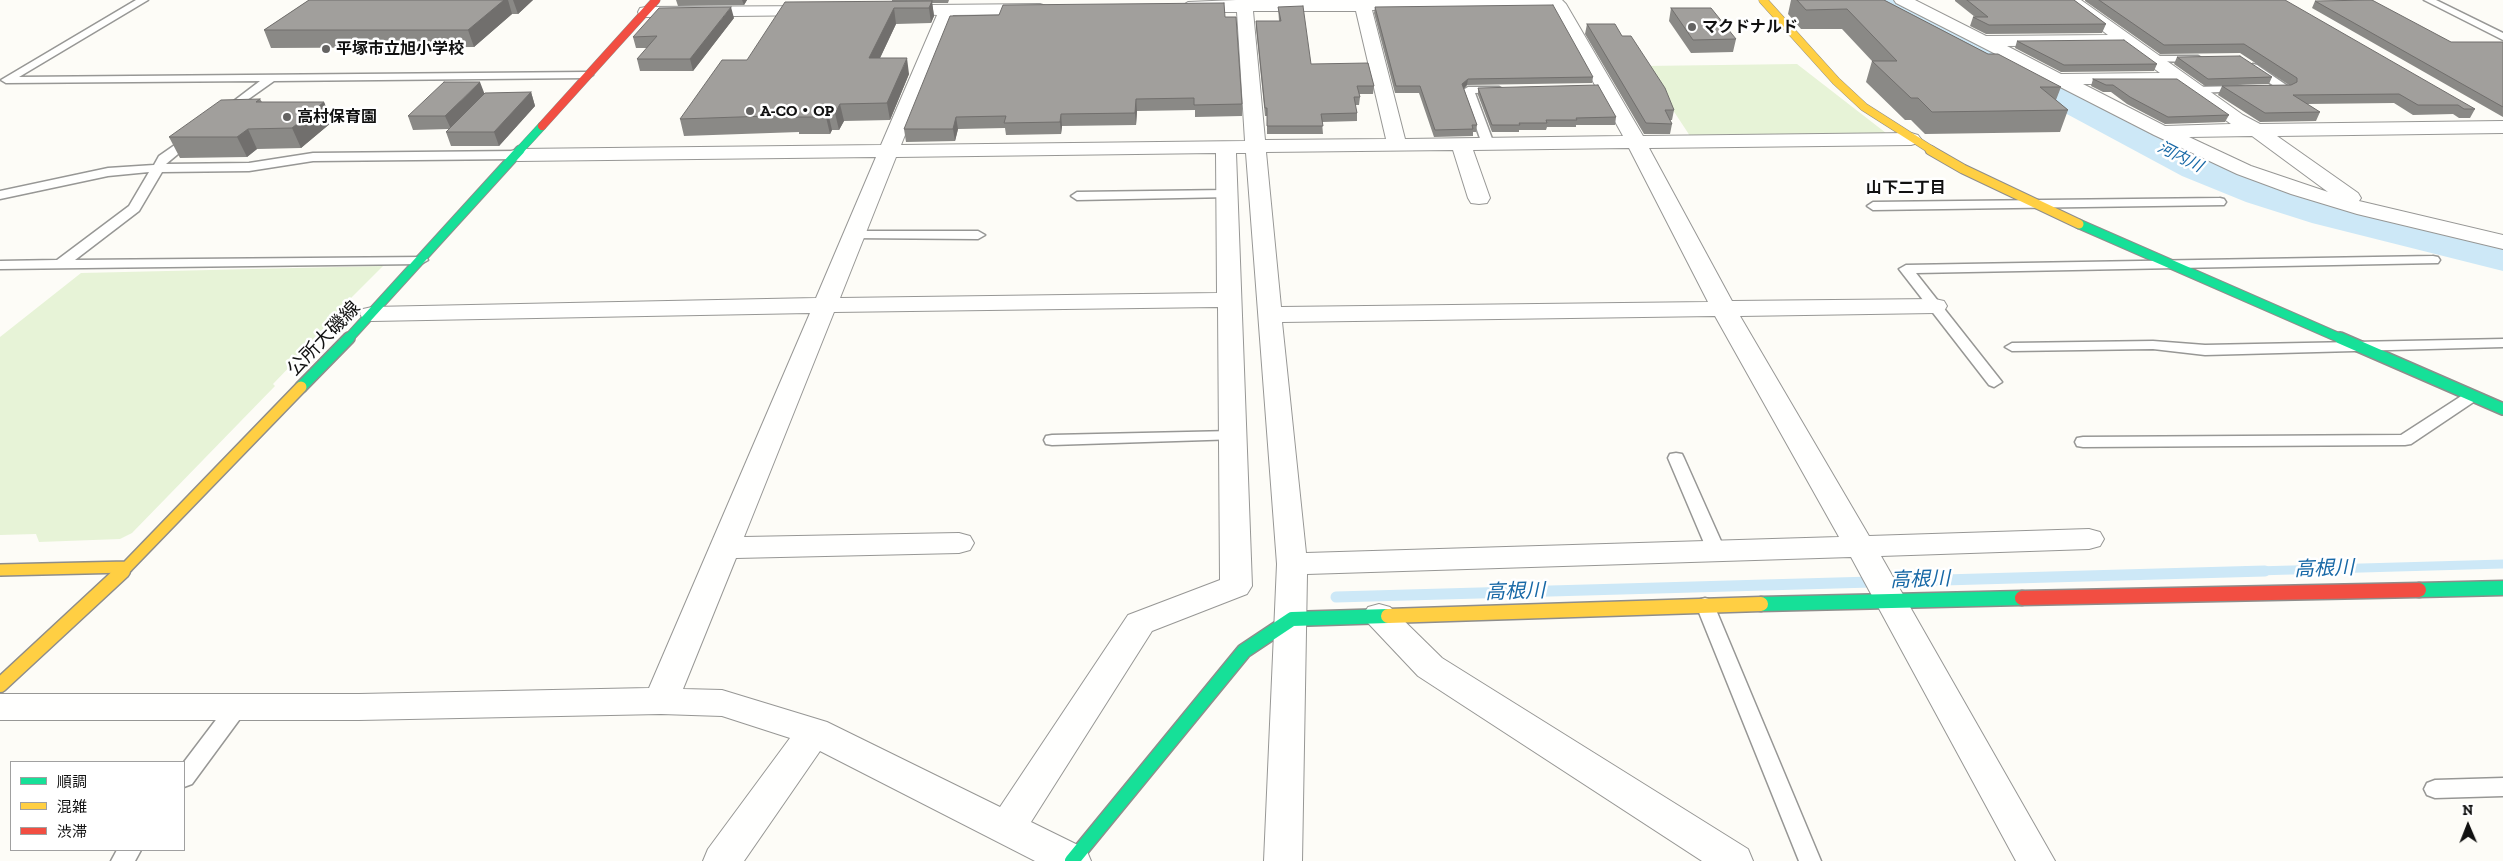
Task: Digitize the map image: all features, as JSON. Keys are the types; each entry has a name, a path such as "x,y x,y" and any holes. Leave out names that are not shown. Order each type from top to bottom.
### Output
{"street":[{"path":"1763,0 1849,94 1911,139 1963,169 2035,205 2503,409"},
{"path":"1902,0 2160,131 2244,170 2298,190 2365,209 2503,242"},
{"path":"2070,0 2236,119 2257,130 2365,209"},
{"path":"1169,7 1244,3 1363,6 1559,2 1600,88 1636,142 1724,310 1860,545 2036,861"},
{"path":"1244,3 1269,315 1292,564 1292,619 1283,861"},
{"path":"651,6 832,11"},
{"name":"公所大磯線","path":"0,685 127,568 372,314 651,6"},
{"path":"1363,6 1397,145"},
{"path":"661,701 854,235 954,7"},
{"path":"918,10 954,7 1054,9"},
{"path":"1983,41 2126,40"},
{"path":"2057,79 2180,78"},
{"path":"2478,112 2503,127"},
{"path":"2160,131 2503,127"},
{"path":"518,155 1911,139"},
{"path":"1461,144 1479,198"},
{"path":"1007,828 1140,623 1236,586 1226,146"},
{"path":"372,314 826,304 1230,300"},
{"path":"1269,315 1935,306"},
{"path":"1292,564 2089,539"},
{"path":"724,548 959,543"},
{"path":"0,570 127,568"},
{"path":"0,707 359,707 661,701 722,703 814,732 1072,861 1244,651 1292,619 1706,605 2503,588"},
{"path":"1379,615 1430,667 1734,861"},
{"path":"722,861 814,732"}],"lane":[{"path":"143,0 6,80 588,75"},
{"path":"2429,0 2503,37"},
{"path":"2153,59 2211,58"},
{"path":"2196,90 2287,89 2240,58"},
{"path":"217,118 271,78"},
{"path":"1488,144 1468,90 1508,89"},
{"path":"61,264 134,208 163,159 202,130"},
{"path":"0,195 108,172 158,168 249,167 313,157 518,155"},
{"path":"1077,196 1227,194"},
{"path":"1873,206 2220,202"},
{"path":"854,235 978,235"},
{"path":"0,265 421,260"},
{"path":"1994,382 1906,269 2433,260"},
{"path":"2012,347 2153,345 2205,350 2503,343"},
{"path":"2083,442 2405,440 2472,396"},
{"path":"1052,440 1232,436"},
{"path":"1676,458 1716,550"},
{"path":"1706,605 1810,861"},
{"path":"185,777 238,706"},
{"path":"2435,789 2503,787"}],"green space":[{"path":"1797,64 1886,133 1690,136 1644,66"},
{"path":"383,266 344,305 352,306 334,327 325,330 273,384 275,386 132,533 120,539 39,542 36,534 0,535 0,337 81,273"}],"building":[{"path":"309,0 504,0 468,30 264,30"},
{"path":"1797,0 1884,0 1988,54 1998,54 2061,87 2040,87 2068,110 1932,112 1918,98 1911,98 1872,61 1897,61 1847,9 1806,10"},
{"path":"1967,0 2074,0 2106,24 1989,25 1973,17 1988,17"},
{"path":"2099,0 2285,0 2475,109 2464,109 2458,105 2418,105 2399,94 2293,95 2320,112 2265,113 2222,86 2291,85 2297,82 2297,78 2244,44 2164,45"},
{"path":"2372,0 2451,42 2503,42 2503,107 2315,1"},
{"path":"932,1 929,8 894,8 869,58 907,58 887,103 840,104 835,113 828,113 826,117 796,117 797,115 680,119 722,60 747,60 785,2"},
{"path":"1224,3 1225,17 1236,17 1242,104 1194,105 1194,98 1136,99 1135,113 1061,114 1060,122 1004,123 1006,116 956,117 953,129 904,129 950,16 999,15 1003,5"},
{"path":"1553,5 1593,77 1468,79 1462,84 1477,125 1472,125 1473,129 1435,130 1420,86 1396,86 1375,7"},
{"path":"1303,6 1311,64 1368,63 1374,86 1357,86 1360,97 1354,97 1357,113 1321,114 1323,126 1267,126 1267,108 1265,108 1256,21 1281,21 1278,7"},
{"path":"731,7 690,59 637,59 657,36 633,37 659,8"},
{"path":"1671,8 1711,8 1736,39 1693,40"},
{"path":"1587,24 1615,24 1622,36 1631,36 1665,88 1674,110 1665,110 1672,124 1646,123"},
{"path":"2124,40 2157,64 2064,65 2017,41"},
{"path":"2240,56 2272,77 2208,79 2177,57"},
{"path":"2093,79 2177,79 2229,115 2168,117 2130,97 2113,85 2106,85"},
{"path":"444,82 480,82 445,116 408,116"},
{"path":"1598,85 1616,117 1546,120 1547,123 1519,123 1520,125 1492,125 1478,88"},
{"path":"531,92 494,132 446,132 485,93"},
{"path":"260,99 256,102 324,102 292,128 248,129 237,137 169,137 221,100"}],"waterway":[{"name":"河内川","path":"1879,0 2197,167 2261,193 2327,214 2503,257"},
{"name":"高根川","path":"2221,572 2503,564"},
{"name":"高根川","path":"1336,597 2265,571"}],"traffic: fast":[{"path":"301,387 372,314 542,126"},
{"path":"2079,224 2503,409"},
{"path":"2419,590 2503,588"},
{"path":"1761,604 2022,598"},
{"path":"1072,861 1244,651 1292,619 1388,616"}],"traffic: slow":[{"path":"1763,0 1836,81 1864,107 1911,139 1963,169 2079,224"},
{"path":"0,685 127,567 301,387"},
{"path":"0,570 127,567"},
{"path":"1388,616 1761,604"}],"traffic: jam":[{"path":"542,126 656,0"},
{"path":"2022,598 2419,590"}],"place":[{"name":"マクドナルド","path":"1692,27"},
{"name":"平塚市立旭小学校","path":"326,49"},
{"name":"A-CO・OP","path":"750,111"},
{"name":"高村保育園","path":"287,117"}],"district":[{"name":"山下二丁目","path":"1906,188"}]}
